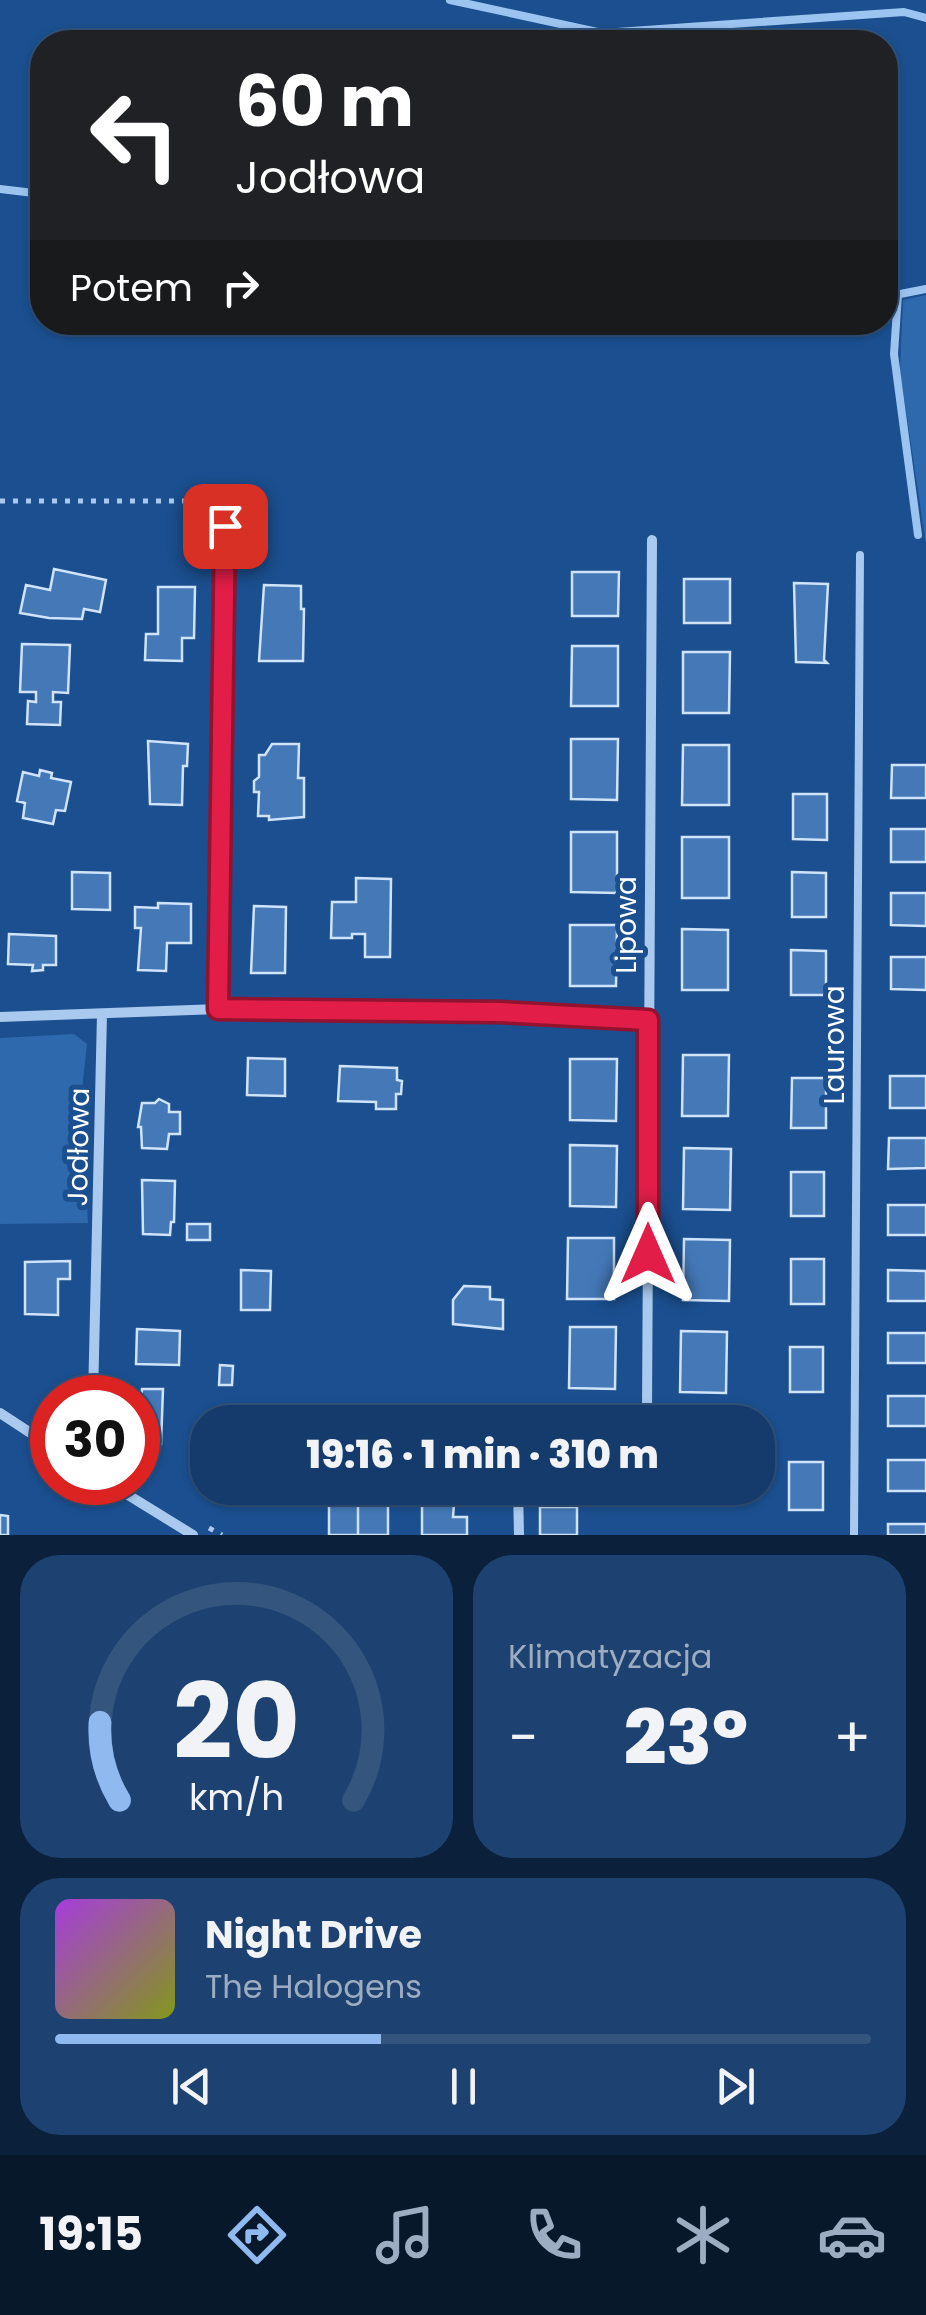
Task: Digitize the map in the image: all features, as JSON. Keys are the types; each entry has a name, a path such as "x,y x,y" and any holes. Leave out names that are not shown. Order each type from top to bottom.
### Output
{"street":[{"path":"218,1009 225,526"},
{"name":"Lipowa","path":"647,1405 652,540"},
{"path":"0,1017 218,1009 500,1012 648,1020"},
{"name":"Jodłowa","path":"94,1375 102,1014"},
{"path":"0,1413 30,1433"},
{"path":"144,1505 193,1535"},
{"path":"518,1505 519,1535"}],"lane":[{"name":"Laurowa","path":"854,1535 860,555"}],"path":[{"path":"0,501 210,501 223,508 225,526"}],"shaded area":[{"path":"926,295 926,544 900,371 903,300"},
{"path":"74,1034 87,1044 81,1099 88,1223 0,1224 0,1038"}],"building":[{"path":"54,569 106,580 100,612 84,609 82,619 20,613 26,585 50,590"},
{"path":"572,572 619,572 618,616 572,616"},
{"path":"684,579 730,579 730,623 684,623"},
{"path":"794,583 828,584 824,660 827,663 796,662"},
{"path":"264,585 301,586 303,661 259,661"},
{"path":"158,587 195,587 194,638 182,638 182,661 145,660 146,634 158,634"},
{"path":"22,644 70,645 68,693 53,692 53,702 61,702 60,725 27,724 28,701 36,702 36,692 20,692"},
{"path":"572,646 618,646 618,706 571,706"},
{"path":"683,652 730,652 729,713 683,713"},
{"path":"571,739 618,739 617,800 571,799"},
{"path":"148,741 188,744 182,805 150,804"},
{"path":"272,744 299,744 298,778 304,778 304,817 269,820 269,816 258,816 259,792 254,792 254,781 259,777 259,755 265,755"},
{"path":"683,745 729,745 729,805 682,805"},
{"path":"892,765 926,765 926,798 891,798"},
{"path":"40,770 52,773 51,778 71,782 65,811 56,810 53,824 23,818 25,803 17,801 23,772 39,776"},
{"path":"793,794 827,794 827,840 793,839"},
{"path":"891,829 926,829 926,862 891,862"},
{"path":"571,832 617,832 617,893 571,892"},
{"path":"682,837 729,837 729,898 682,898"},
{"path":"72,872 110,873 110,910 72,909"},
{"path":"792,872 826,873 826,917 792,917"},
{"path":"356,878 391,879 390,957 365,957 365,934 331,938 332,902 356,902"},
{"path":"891,893 926,893 926,926 891,925"},
{"path":"158,903 191,904 191,943 167,943 166,971 138,970 141,928 135,928 135,907 158,908"},
{"path":"254,906 286,907 285,973 251,973"},
{"path":"570,925 617,925 616,986 570,986"},
{"path":"682,929 728,930 728,990 682,990"},
{"path":"9,934 56,936 56,965 43,965 43,970 32,971 33,965 8,964"},
{"path":"791,950 826,951 826,995 791,995"},
{"path":"891,957 926,957 926,990 891,989"},
{"path":"683,1055 729,1055 728,1116 682,1116"},
{"path":"248,1058 285,1059 285,1096 247,1095"},
{"path":"570,1059 617,1059 616,1121 570,1120"},
{"path":"340,1066 397,1068 397,1080 402,1081 401,1094 396,1094 396,1109 376,1109 376,1102 338,1101"},
{"path":"890,1076 926,1076 926,1108 890,1108"},
{"path":"792,1078 826,1078 826,1128 791,1128"},
{"path":"159,1099 169,1104 169,1112 180,1112 180,1134 169,1134 167,1149 142,1148 138,1127 142,1103"},
{"path":"889,1138 926,1138 926,1168 888,1169"},
{"path":"570,1145 617,1146 616,1207 570,1206"},
{"path":"684,1148 731,1149 730,1210 683,1209"},
{"path":"791,1172 824,1172 824,1216 791,1216"},
{"path":"142,1180 175,1181 170,1235 143,1234"},
{"path":"888,1205 926,1205 926,1235 888,1235"},
{"path":"187,1224 210,1224 210,1240 187,1240"},
{"path":"568,1238 614,1238 614,1299 567,1299"},
{"path":"684,1239 730,1240 729,1301 683,1300"},
{"path":"791,1259 824,1259 824,1304 791,1304"},
{"path":"70,1261 70,1279 58,1279 58,1315 25,1314 25,1262"},
{"path":"241,1270 271,1271 270,1310 241,1310"},
{"path":"888,1270 926,1271 926,1301 888,1301"},
{"path":"464,1286 490,1287 490,1299 503,1300 503,1329 453,1324 453,1300"},
{"path":"570,1327 616,1327 615,1389 569,1388"},
{"path":"137,1329 180,1331 179,1365 136,1364"},
{"path":"681,1331 727,1332 726,1393 680,1392"},
{"path":"888,1333 926,1333 926,1363 888,1363"},
{"path":"790,1347 823,1347 823,1392 790,1392"},
{"path":"220,1365 233,1366 232,1385 219,1385"},
{"path":"160,1389 163,1389 161,1444"},
{"path":"888,1396 926,1396 926,1426 888,1426"},
{"path":"888,1460 926,1460 926,1491 888,1491"},
{"path":"789,1462 823,1462 823,1510 789,1510"},
{"path":"329,1505 358,1505 358,1535 329,1535"},
{"path":"358,1505 388,1505 388,1535 358,1535"},
{"path":"422,1505 454,1505 453,1517 467,1517 467,1535 422,1535"},
{"path":"540,1507 577,1507 577,1535 540,1535"},
{"path":"0,1515 8,1516 8,1535 0,1535"},
{"path":"888,1524 926,1524 926,1535 888,1535"}],"waterway":[{"path":"450,0 588,30"},
{"path":"645,30 904,12 926,18"},
{"path":"0,189 30,193"},
{"path":"898,294 926,289"},
{"path":"895,335 894,354 918,535"}],"route":[{"path":"225,526 218,1009 500,1012 648,1020 648,1254"}]}
